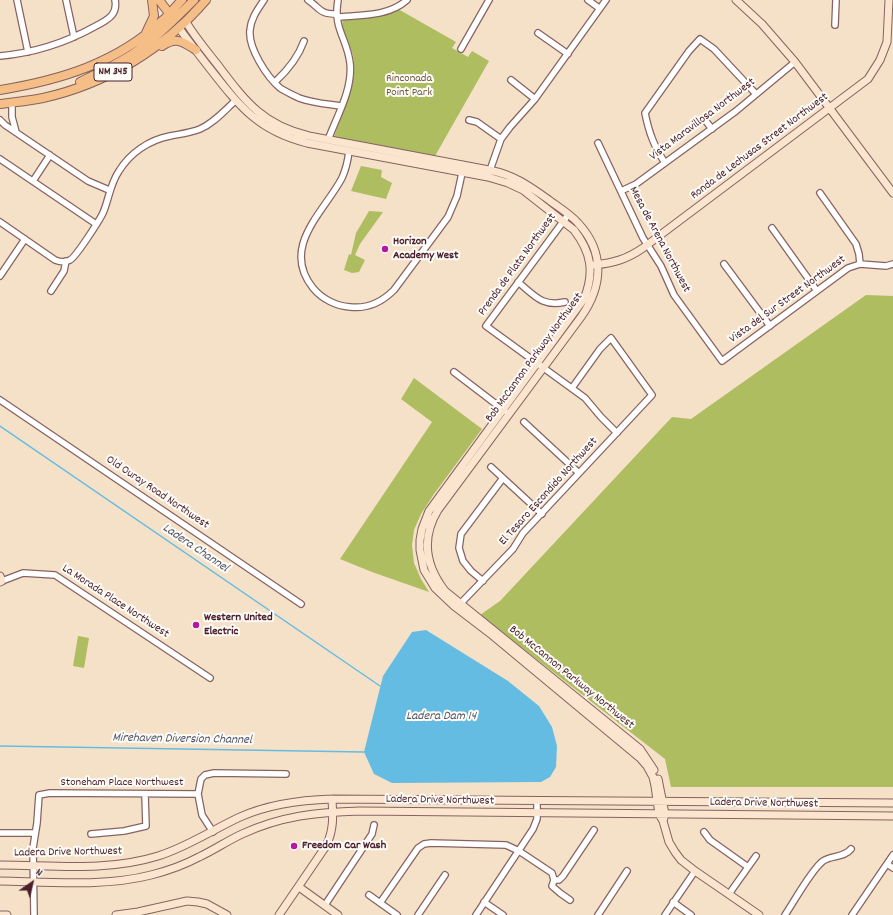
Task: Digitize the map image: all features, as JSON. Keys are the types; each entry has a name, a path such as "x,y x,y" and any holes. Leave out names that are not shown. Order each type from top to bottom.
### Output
{"main road":[{"path":"145,35 154,16 152,0"},
{"path":"159,0 175,14"},
{"path":"170,0 175,14 182,25"},
{"name":"NM 345","path":"0,90 38,84 74,73 111,56 175,14 182,0"},
{"path":"56,94 125,58 142,47 175,14 194,0"},
{"name":"NM 345","path":"0,104 30,100 56,94 94,82 144,55 182,25 206,0"},
{"path":"119,69 126,70 168,42 174,40 185,43 196,50"}],"street":[{"path":"17,0 28,52"},
{"path":"66,0 74,37"},
{"path":"0,56 28,52 74,37 109,18 114,11 115,0"},
{"path":"264,0 252,19 249,31 252,46 261,64 284,91 300,98 341,106"},
{"path":"308,0 324,13 337,15 377,14 386,12 407,0"},
{"path":"328,143 349,85 350,68 347,51 339,29 337,15 338,0"},
{"path":"461,49 489,0"},
{"path":"588,0 599,8"},
{"path":"488,174 501,139 535,99 606,0"},
{"path":"736,0 762,24 795,62 893,193"},
{"path":"834,25 836,0"},
{"name":"Ronda de Lechusas Street Northwest","path":"590,265 610,263 622,259 647,245 868,79 880,60 886,42 890,24 890,0"},
{"name":"Bob McCannon Parkway Northwest","path":"182,25 196,50 235,101 252,117 274,131 298,141 328,143"},
{"name":"Bob McCannon Parkway Northwest","path":"182,25 241,96 258,112 278,126 328,143 350,148 488,174 510,175 526,184 577,222 588,237 595,252 598,264 597,283 590,303 510,415 438,510 429,529 427,550 431,569 445,590 640,749 656,773 660,801"},
{"path":"538,33 568,54"},
{"path":"665,163 650,136 645,113 689,51 700,39 714,49 756,94"},
{"path":"275,82 293,64 304,41"},
{"name":"Vista Maravillosa Northwest","path":"621,191 636,184 665,163 756,94 795,62"},
{"path":"510,80 535,99"},
{"path":"0,222 55,260 66,261 74,257 103,213 109,190 119,170 128,159 138,150 157,140 192,132 205,126 217,118 241,96"},
{"path":"12,102 12,118 16,132"},
{"path":"0,120 5,125 88,181 109,190"},
{"path":"469,120 477,122 501,139"},
{"path":"705,120 712,128"},
{"name":"Mesa de Arena Northwest","path":"598,143 647,245 661,266 674,295 722,362"},
{"path":"350,148 346,169 309,227 302,244 302,262 305,274 310,284 323,297 339,305 357,308 374,304 389,295 448,217 457,196 462,169"},
{"path":"33,181 50,155"},
{"path":"0,159 96,224"},
{"name":"Bob McCannon Parkway Northwest","path":"488,174 523,190 574,230 585,245 590,265 590,280 584,298 538,364 433,504 425,519 420,540 420,555 424,570 429,580 442,596 492,635 637,755 647,766 660,801"},
{"path":"820,193 856,244 860,254 860,264"},
{"name":"Prenda de Plata Northwest","path":"568,215 486,326 585,398 617,433"},
{"path":"772,228 817,291"},
{"path":"0,276 25,240"},
{"path":"51,291 64,271 66,261"},
{"path":"724,264 770,326"},
{"name":"Vista del Sur Street Northwest","path":"722,362 848,268 860,264 886,266 893,264"},
{"path":"518,282 542,301 554,304 565,302"},
{"name":"El Tesaro Escondido Northwest","path":"461,603 512,549 523,533 652,394 612,338 600,349 572,388"},
{"path":"454,372 510,415"},
{"name":"Old Ouray Road Northwest","path":"0,400 301,604"},
{"path":"524,422 579,473"},
{"path":"492,467 542,514"},
{"path":"483,581 463,561 459,548 461,534 503,478"},
{"name":"La Morada Place Northwest","path":"1,580 23,573 55,575 210,678"},
{"name":"Stoneham Place Northwest","path":"35,833 39,795 50,793 145,795 198,794 201,779 205,775 214,773 286,774"},
{"path":"198,794 202,815 213,832"},
{"path":"91,834 124,831 146,826 145,795"},
{"path":"279,915 326,846 331,836 333,824 332,798"},
{"name":"Ladera Drive Northwest","path":"0,865 94,866 144,860 172,852 241,817 264,808 294,802 332,798 893,803"},
{"path":"476,915 534,829 537,819 537,800"},
{"path":"660,801 662,816 669,842 681,860 759,915"},
{"name":"Ladera Drive Northwest","path":"0,881 109,882 151,875 183,865 242,834 274,822 305,815 332,812 537,813 662,816 893,816"},
{"path":"325,905 372,834 374,825"},
{"path":"554,880 559,880 563,876 594,830"},
{"path":"704,832 710,840 748,867"},
{"path":"0,833 35,833 33,865 34,915"},
{"path":"380,903 414,852 424,844 499,844 511,846 552,873 554,880 552,886 570,900"},
{"path":"785,915 821,863 830,857 847,854 851,849"},
{"path":"852,915 893,855"},
{"path":"728,894 756,856"},
{"path":"887,864 893,868"},
{"path":"598,915 627,871"},
{"path":"665,915 695,871"},
{"path":"418,915 445,875"},
{"path":"299,887 338,915"},
{"path":"369,895 397,915"},
{"path":"116,915 143,911 187,901 207,904 227,915"},
{"path":"484,902 503,915"},
{"path":"673,902 691,915"},
{"path":"0,915 7,915"}],"green space":[{"name":"Rinconada Point Park","path":"398,9 456,42 452,48 468,57 472,51 489,61 435,156 334,137 349,97 354,76 353,56 344,33 342,23 343,18"},
{"path":"361,166 382,170 381,177 392,183 386,199 351,191"},
{"path":"369,211 383,212 360,244 355,255 365,260 359,272 352,273 344,270 349,254 351,255 356,233"},
{"path":"866,295 893,296 893,787 671,787 665,759 480,615 500,601 672,417 691,419"},
{"path":"414,378 482,429 434,494 421,514 414,530 412,545 414,563 429,592 340,559 432,422 401,399"},
{"path":"78,636 89,638 84,668 73,666"}],"water":[{"name":"Ladera Dam 14","path":"426,630 508,681 539,706 552,727 557,746 556,767 550,777 541,782 392,783 374,774 364,752 383,676 412,632"}],"waterway":[{"name":"Ladera Channel","path":"0,426 380,686"},
{"name":"Mirehaven Diversion Channel","path":"0,746 364,752"}],"place":[{"name":"Horizon Academy West","path":"385,249"},
{"name":"Western United Electric","path":"196,625"},
{"name":"Freedom Car Wash","path":"294,846"}]}
